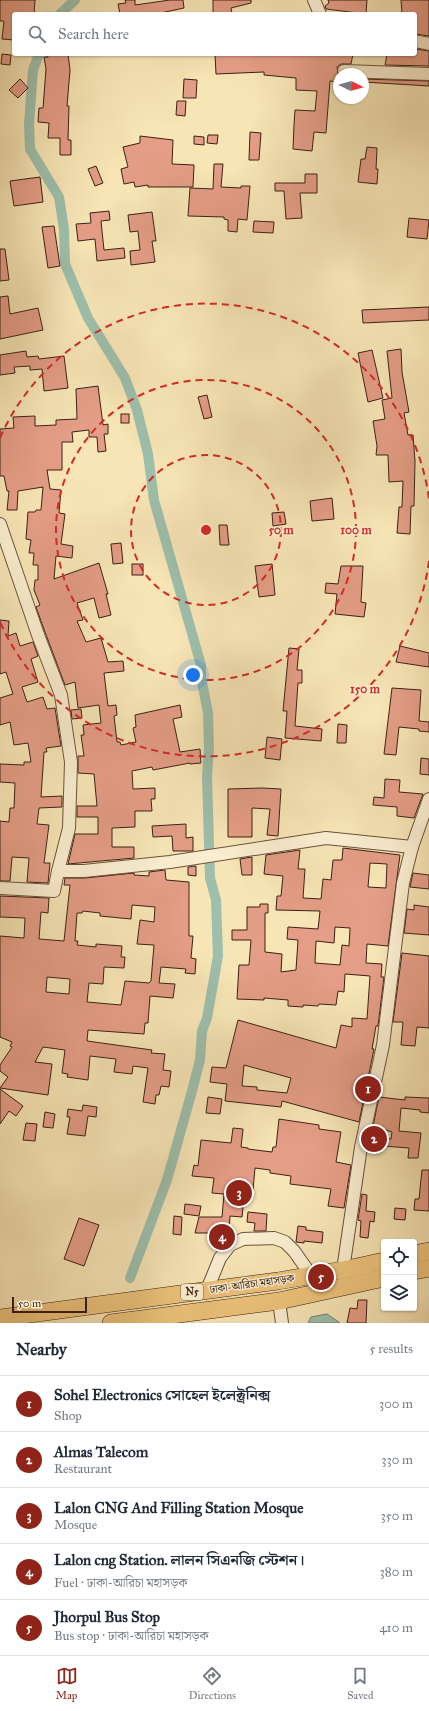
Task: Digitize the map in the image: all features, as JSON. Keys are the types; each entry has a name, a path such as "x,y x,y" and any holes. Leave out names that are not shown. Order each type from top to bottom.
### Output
{"highway":[{"path":"417,1253 429,1251"},
{"name":"ঢাকা-আরিচা মহাসড়ক","path":"0,1318 311,1275 381,1262"},
{"path":"417,1270 429,1268"},
{"name":"N5","path":"111,1323 280,1301 381,1279"}],"street":[{"path":"314,0 319,12"},
{"path":"417,41 429,44"},
{"path":"369,72 429,74"},
{"path":"0,524 38,635 61,695 71,770 69,828 54,891 0,888"},
{"path":"343,1270 361,1147 383,1045 403,883 412,847 429,799"},
{"path":"58,870 84,871 170,862 326,838 412,847"},
{"path":"208,1290 220,1258 230,1245 243,1239 274,1238 285,1242 294,1251 311,1275"},
{"path":"280,1301 282,1323"}],"shaded area":[{"path":"327,1314 340,1323 308,1323 311,1317"}],"building":[{"path":"0,0 35,0 34,12 12,12 12,40 2,39 4,21 0,21"},
{"path":"125,0 135,0 135,5 170,0 183,0 184,8 165,12 120,12 118,4 126,3"},
{"path":"213,0 251,0 251,3 231,8 232,12 213,12"},
{"path":"328,0 367,0 366,12 350,12 326,9 325,6 329,3"},
{"path":"401,0 429,0 429,36 417,34 417,12 402,12"},
{"path":"417,49 429,51 429,66 385,65 387,56 417,56"},
{"path":"2,54 11,55 10,65 1,64"},
{"path":"68,56 70,70 67,106 69,106 68,140 71,140 71,155 60,155 60,138 48,138 49,123 38,122 39,108 43,108 46,69 44,57"},
{"path":"215,56 353,56 351,64 341,64 337,68 333,68 333,81 330,81 326,133 314,132 312,151 293,149 295,110 315,111 317,91 296,90 296,78 264,75 264,72 216,74"},
{"path":"20,79 28,88 18,98 9,90"},
{"path":"184,79 197,80 196,98 183,98"},
{"path":"369,79 429,81 429,86 369,82"},
{"path":"177,101 186,101 185,116 176,115"},
{"path":"250,132 261,133 259,160 249,160"},
{"path":"208,135 218,135 217,144 207,143"},
{"path":"140,136 173,140 172,164 194,165 193,187 148,187 148,185 135,187 134,182 124,184 121,169 128,167 123,147 140,143"},
{"path":"194,136 204,137 204,145 194,144"},
{"path":"367,147 377,148 377,184 358,182 361,159 365,159"},
{"path":"214,164 223,164 221,187 241,188 241,186 250,186 247,220 238,219 237,232 228,231 228,220 224,219 224,217 188,216 190,188 213,189"},
{"path":"96,166 103,183 95,186 88,169"},
{"path":"305,174 317,174 317,193 300,193 302,218 286,219 284,191 275,191 275,183 305,183"},
{"path":"40,177 43,202 14,206 10,181"},
{"path":"109,211 110,220 101,221 104,250 124,248 125,258 97,261 95,239 78,241 76,224 91,223 90,213"},
{"path":"152,212 156,241 152,241 155,262 131,265 130,251 140,250 138,231 130,232 128,215"},
{"path":"409,218 429,220 427,239 407,237"},
{"path":"254,221 274,222 273,233 253,232"},
{"path":"54,226 60,266 48,268 42,227"},
{"path":"0,249 5,249 9,280 0,281"},
{"path":"8,296 10,314 38,308 43,330 0,339 0,297"},
{"path":"429,307 429,320 363,323 362,310"},
{"path":"401,349 402,372 409,412 404,413 408,435 413,435 415,461 414,506 411,506 410,534 397,533 399,507 402,507 403,481 389,482 388,455 376,455 377,446 373,421 385,419 382,400 392,398 387,351"},
{"path":"372,350 383,398 368,402 358,353"},
{"path":"26,351 27,357 38,356 39,359 64,356 68,388 44,391 42,369 30,370 30,366 14,367 15,373 0,375 0,355"},
{"path":"98,386 103,425 108,424 108,434 104,434 106,451 98,452 97,437 89,437 89,430 72,432 73,442 62,442 62,470 47,470 50,489 61,490 59,513 65,514 61,544 73,546 72,558 56,556 54,579 99,563 108,594 106,594 111,615 99,618 94,598 77,603 83,620 77,621 86,642 101,638 108,662 123,661 124,671 104,673 108,706 116,705 117,715 114,716 117,742 120,742 121,745 136,742 133,728 136,727 135,715 180,705 182,717 173,719 180,752 200,749 201,763 190,763 153,770 152,767 132,771 133,789 155,788 155,799 151,799 152,811 135,811 135,827 112,828 112,847 134,847 134,858 68,864 75,834 98,834 98,817 77,817 77,806 97,806 94,774 78,773 78,756 84,756 81,735 84,735 83,725 101,723 99,705 78,708 75,682 65,685 36,607 40,605 34,590 35,580 38,580 38,565 33,565 34,553 29,553 31,540 26,539 28,512 41,510 43,487 18,491 17,510 7,510 9,491 7,491 4,476 0,476 0,429 14,428 13,417 35,416 35,426 56,425 56,420 77,419 76,389"},
{"path":"207,395 212,417 204,419 198,397"},
{"path":"121,414 129,414 129,423 121,423"},
{"path":"332,498 334,519 312,521 310,501"},
{"path":"284,512 286,524 273,526 272,513"},
{"path":"219,525 227,525 229,545 220,545"},
{"path":"121,543 123,563 113,564 111,544"},
{"path":"132,564 143,564 143,575 132,575"},
{"path":"272,564 275,595 259,597 255,566"},
{"path":"341,566 363,566 361,602 366,603 364,617 335,614 337,594 325,593 326,583 338,584"},
{"path":"0,620 9,621 8,636 16,633 20,646 33,642 38,656 31,659 38,682 22,687 27,702 43,697 47,709 55,708 61,746 46,748 47,752 44,752 41,797 62,796 62,807 39,808 37,824 49,825 44,863 50,863 48,883 27,882 29,858 12,857 10,881 0,881 0,821 9,822 10,808 14,808 15,783 0,782 0,764 24,765 24,762 31,762 28,743 14,745 10,722 0,725 0,698 13,694 6,672 0,674"},
{"path":"400,646 429,653 429,667 396,662"},
{"path":"289,648 299,649 297,670 302,670 302,683 298,683 295,726 322,729 321,741 285,738 287,711 283,711"},
{"path":"392,688 421,690 419,721 429,722 429,732 419,731 419,729 399,727 396,755 384,754"},
{"path":"81,709 82,718 72,719 71,710"},
{"path":"338,724 347,725 346,743 337,743"},
{"path":"267,737 282,739 280,760 265,758"},
{"path":"421,758 429,759 429,775 420,774"},
{"path":"385,779 400,780 399,792 423,794 414,818 397,816 397,807 373,805 374,797 384,798"},
{"path":"228,789 281,789 278,836 267,835 270,809 252,808 252,837 228,837"},
{"path":"186,824 186,838 193,837 193,851 173,851 172,836 153,837 152,826"},
{"path":"343,848 400,855 388,946 367,944 366,963 382,964 381,977 384,977 378,1026 376,1026 372,1049 374,1049 359,1122 282,1101 281,1107 225,1101 227,1084 210,1082 212,1067 226,1068 238,1020 336,1048 341,1025 352,1027 352,1018 367,1019 370,976 345,974 344,992 338,991 336,1005 319,1004 318,1006 303,1005 303,1007 288,1006 288,1000 264,998 264,1000 237,999 239,965 249,965 251,940 232,940 232,930 247,930 247,907 260,907 260,904 268,904 268,913 265,913 265,952 282,954 281,972 296,970 298,940 287,939 288,927 318,929 320,911 276,910 277,896 281,896 283,876 264,874 266,855 300,850 298,869 305,869 303,898 321,899 323,879 331,880 333,860 342,860","holes":["370,863 387,864 386,888 368,887","335,927 350,928 349,946 342,945 340,965 315,963 316,941 334,943","244,1065 291,1078 287,1093 257,1090 257,1087 242,1086"]},
{"path":"252,857 252,875 242,875 240,859"},
{"path":"196,866 196,876 188,875 188,867"},
{"path":"165,870 166,880 189,882 189,936 193,936 191,958 196,959 195,974 185,973 186,969 161,967 159,983 175,984 173,998 150,996 148,1023 145,1023 144,1034 88,1030 87,1041 152,1050 151,1053 165,1054 163,1070 171,1071 169,1087 161,1086 159,1095 156,1095 155,1104 143,1102 148,1068 133,1066 132,1074 114,1072 116,1059 90,1056 88,1080 67,1077 68,1074 62,1073 65,1050 43,1047 35,1062 52,1064 48,1095 0,1088 8,1077 0,1071 0,1065 12,1047 10,1046 12,1042 0,1037 0,936 24,938 25,918 0,917 0,896 49,898 48,913 41,912 39,939 64,941 70,885 64,885 65,878 85,878 134,873 134,875 149,876 149,872","holes":["132,905 155,907 154,922 140,920 137,944 154,945 151,981 149,983 125,981 121,1005 87,1002 89,983 103,984 104,967 124,968 125,957 121,957 122,946 96,944 96,947 77,945 78,941 75,941 77,913 82,913 83,911 100,913 100,916 131,919","47,977 70,979 69,994 46,992"]},
{"path":"413,873 429,875 429,889 410,887"},
{"path":"414,905 429,907 429,935 404,933 407,909 414,910"},
{"path":"402,953 429,956 429,1028 417,1027 415,1046 401,1045 403,1022 393,1022"},
{"path":"0,1089 23,1106 16,1116 9,1111 0,1124"},
{"path":"208,1097 222,1099 220,1114 206,1113"},
{"path":"379,1097 405,1100 405,1097 429,1098 429,1113 420,1112 420,1110 401,1108 399,1131 421,1133 418,1158 408,1158 409,1148 370,1145 371,1136 391,1139 392,1132 373,1126"},
{"path":"83,1105 97,1107 96,1117 88,1116 85,1136 67,1134 70,1117 67,1117 68,1109 82,1111"},
{"path":"45,1112 55,1114 53,1128 43,1127"},
{"path":"279,1119 319,1125 319,1129 341,1132 336,1162 351,1165 344,1208 328,1206 331,1189 290,1184 291,1176 270,1173 270,1170 255,1168 253,1190 245,1189 242,1217 230,1216 229,1233 195,1233 199,1217 222,1217 224,1194 212,1193 214,1178 192,1176 194,1165 198,1166 201,1140 231,1143 233,1128 243,1129 241,1147 272,1152 273,1147 276,1147"},
{"path":"26,1123 37,1124 35,1141 23,1140"},
{"path":"422,1170 429,1170 429,1211 414,1210 415,1199 419,1199"},
{"path":"362,1194 367,1195 366,1211 375,1212 374,1222 370,1221 368,1238 360,1237 361,1221 358,1220"},
{"path":"185,1204 201,1206 199,1216 184,1214"},
{"path":"395,1208 406,1209 405,1220 394,1219"},
{"path":"248,1212 267,1214 266,1231 254,1231 255,1223 247,1222"},
{"path":"174,1216 182,1217 181,1235 173,1234"},
{"path":"79,1218 99,1225 84,1266 64,1259"},
{"path":"298,1226 306,1227 306,1230 323,1232 322,1243 304,1241 304,1243 296,1242"},
{"path":"358,1300 367,1300 366,1323 347,1323 350,1308 357,1309"}],"waterway":[{"path":"62,12 75,0"},
{"path":"38,56 33,70 29,124 30,149 59,197 64,229 65,264 88,318 125,378 137,410 148,454 154,500 201,665 201,677 208,713 209,749 207,776 210,878 216,900 218,956 207,1018 202,1031 200,1060 192,1091 167,1180 130,1278"}],"place":[{"name":"Sohel Electronics সোহেল ইলেক্ট্রনিক্স","path":"368,1089"},
{"name":"Almas Talecom","path":"374,1139"},
{"name":"Lalon CNG And Filling Station Mosque","path":"239,1193"},
{"name":"Lalon cng Station. লালন সিএনজি স্টেশন।","path":"222,1237"},
{"name":"Jhorpul Bus Stop","path":"321,1277"}]}
